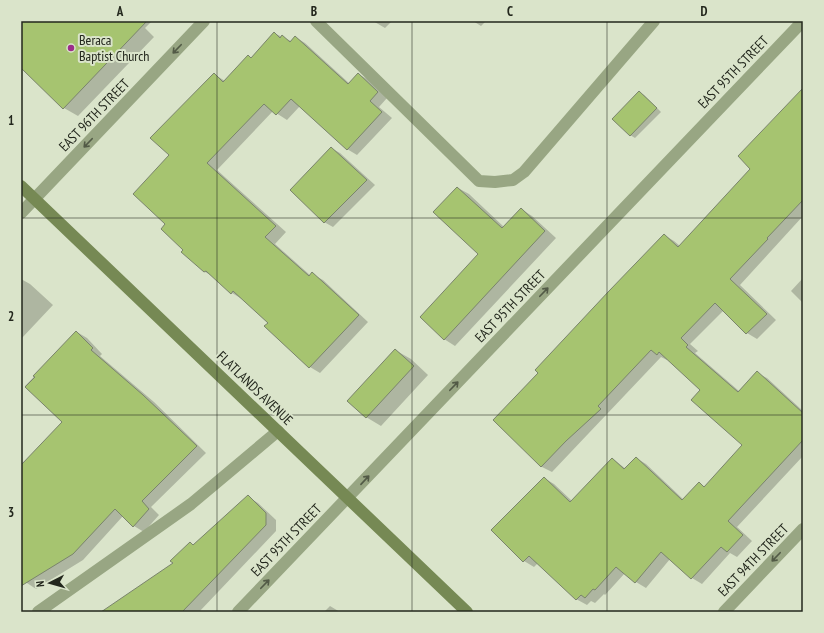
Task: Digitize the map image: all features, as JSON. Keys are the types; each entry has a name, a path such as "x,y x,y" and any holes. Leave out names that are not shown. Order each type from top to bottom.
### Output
{"main road":[{"name":"FLATLANDS AVENUE","path":"21,186 467,612"}],"street":[{"name":"EAST 96TH STREET","path":"21,213 204,21"},
{"path":"316,21 479,181 495,182 513,180 524,172 654,21"},
{"name":"EAST 95TH STREET","path":"238,612 803,21"},
{"path":"38,612 191,504 278,431"},
{"name":"EAST 94TH STREET","path":"724,612 803,529"}],"building":[{"name":"Beraca Baptist Church","path":"21,21 147,21 63,109 21,68"},
{"path":"274,32 280,38 282,35 290,42 295,36 348,84 358,73 378,92 370,101 382,112 347,150 291,99 276,115 264,104 207,163 276,226 265,237 309,276 312,272 359,315 309,368 264,326 268,323 233,291 231,294 206,271 204,272 181,252 183,250 161,229 165,224 133,194 169,155 150,138 214,73 223,82 248,55 251,58"},
{"path":"803,88 803,200 730,279 767,314 746,334 715,303 681,338 688,345 686,347 738,392 757,371 803,413 803,440 728,521 743,535 727,552 721,547 691,579 661,552 635,583 616,567 595,590 593,589 585,598 581,595 576,600 529,556 523,562 491,530 544,477 570,502 612,458 624,469 636,457 682,500 699,482 704,487 742,445 691,400 700,390 659,352 657,355 651,350 598,406 601,409 566,441 541,467 493,420 538,373 535,370 664,234 678,247 750,169 738,156"},
{"path":"639,91 657,108 630,136 612,119"},
{"path":"331,147 367,180 324,223 290,190"},
{"path":"457,187 502,228 521,208 545,231 444,340 420,317 478,254 433,212"},
{"path":"76,331 93,348 91,350 143,395 197,446 142,501 149,509 133,527 115,509 73,554 21,586 21,465 62,422 25,387 35,377 33,376"},
{"path":"395,349 414,366 366,418 347,401"},
{"path":"248,495 266,513 266,525 182,612 101,612 173,563 170,561 190,542 193,545"}],"place":[{"name":"Beraca Baptist Church","path":"71,48"}]}
